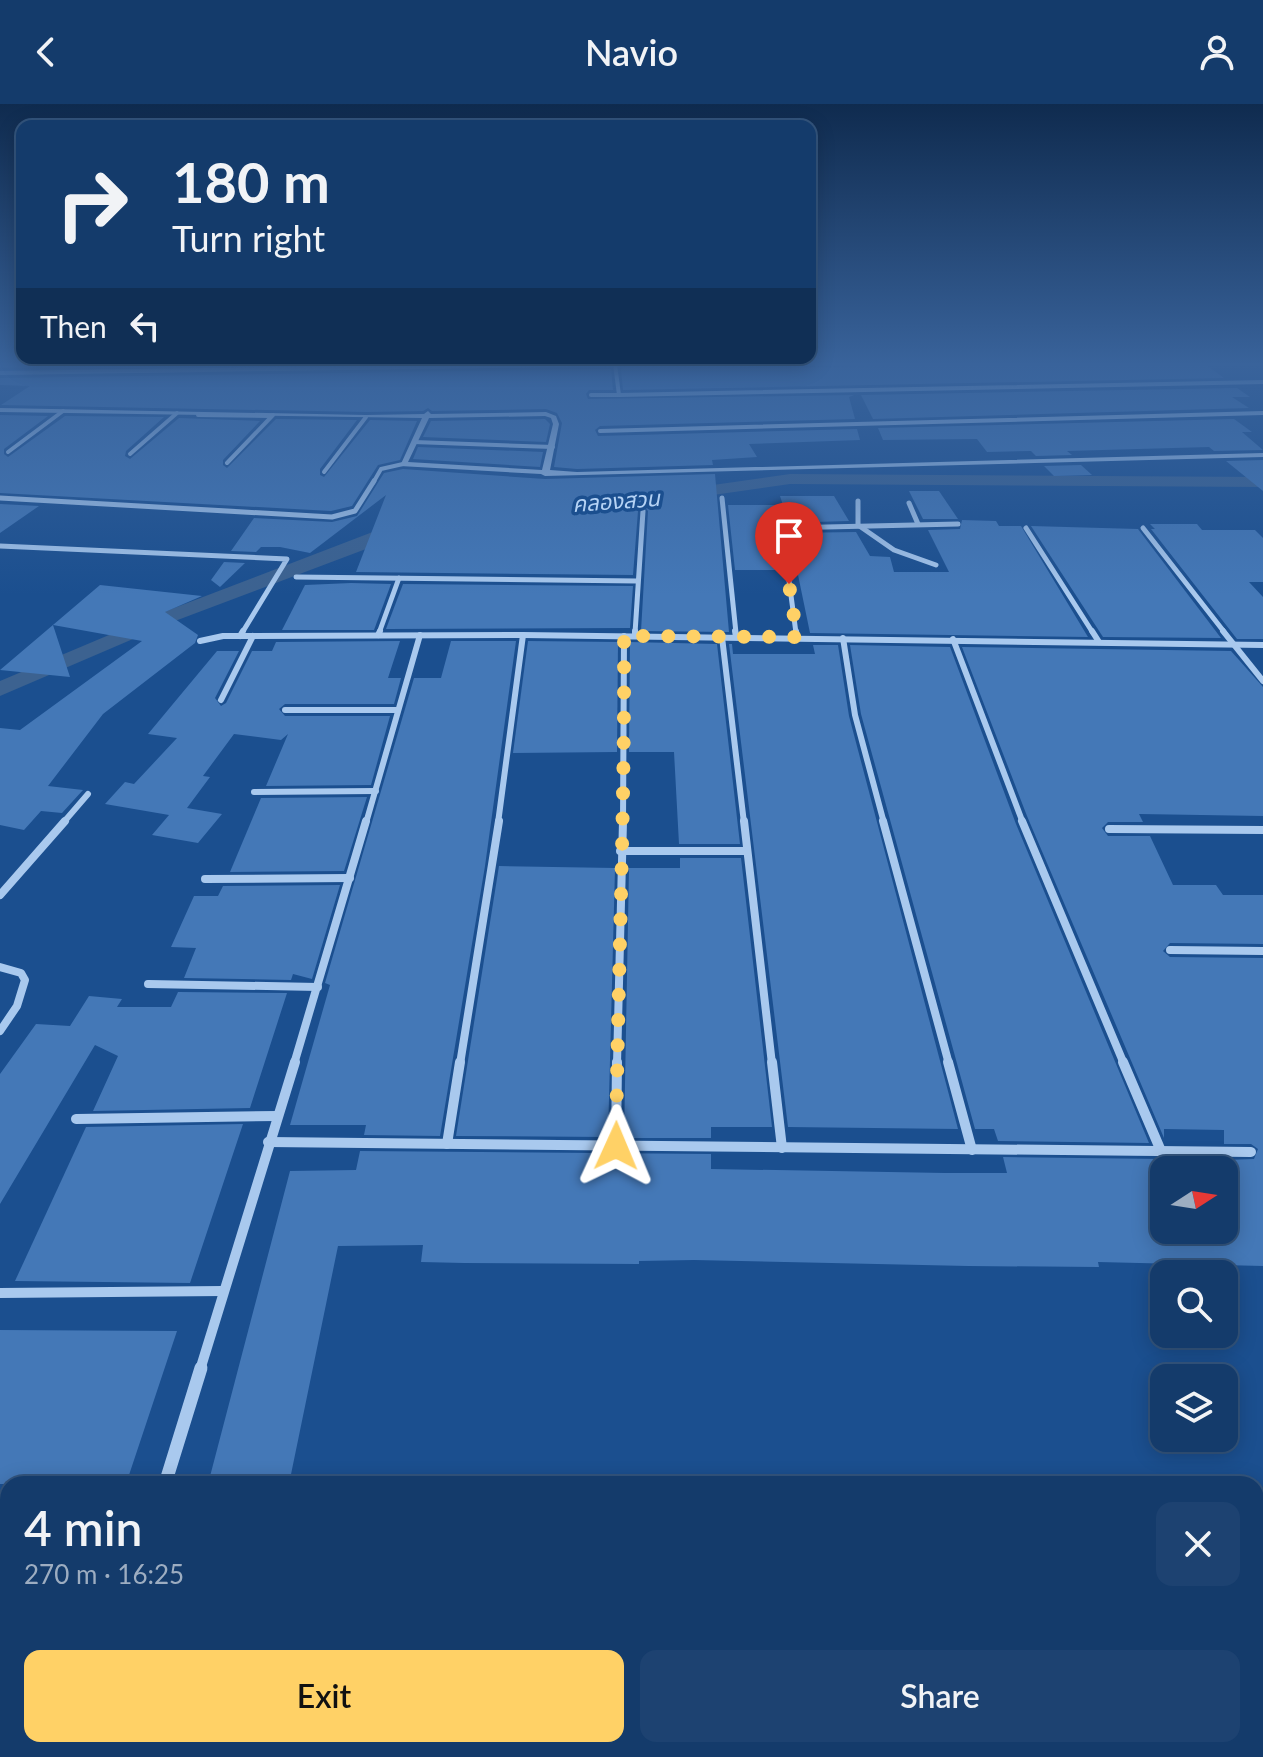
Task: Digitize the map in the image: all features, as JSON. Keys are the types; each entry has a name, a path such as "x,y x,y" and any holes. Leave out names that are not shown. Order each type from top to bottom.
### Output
{"street":[{"path":"8,452 22,441"},
{"path":"130,454 144,441"},
{"path":"227,463 248,441"},
{"path":"324,472 348,441"},
{"path":"545,474 553,441"},
{"path":"403,464 414,442 553,447"},
{"path":"0,498 332,517 355,511 381,469 403,464 545,474 1263,455"},
{"path":"722,498 736,637"},
{"path":"858,501 858,525"},
{"path":"909,503 918,524"},
{"path":"635,636 643,511"},
{"path":"797,637 782,528 958,524"},
{"path":"858,525 891,550 936,565"},
{"path":"1026,528 1099,642"},
{"path":"1143,528 1263,681"},
{"path":"0,546 278,558 288,561 240,636"},
{"path":"296,577 637,581"},
{"path":"378,635 399,578"},
{"path":"167,1476 318,987 420,635"},
{"path":"200,641 240,636 523,635 1263,645"},
{"path":"447,1144 501,807 523,635"},
{"path":"221,700 253,636"},
{"path":"616,1146 624,636"},
{"path":"722,637 782,1148"},
{"path":"843,638 855,715 972,1150"},
{"path":"953,639 997,761 1161,1151"},
{"path":"285,710 397,710"},
{"path":"254,792 376,791"},
{"path":"0,895 88,794"},
{"path":"1109,829 1263,830"},
{"path":"620,851 746,851"},
{"path":"205,879 350,878"},
{"path":"1170,950 1263,951"},
{"path":"0,967 21,973 25,980 17,1006 0,1031"},
{"path":"148,984 318,987"},
{"path":"76,1119 277,1116"},
{"path":"268,1142 1251,1152"},
{"path":"0,1293 223,1291"}],"building":[{"path":"0,441 14,441 4,449 8,457 30,441 137,441 126,451 125,456 130,459 151,441 241,441 223,460 227,468 254,441 341,441 320,469 320,475 324,477 353,441 408,441 400,460 378,465 352,506 331,511 0,493"},
{"path":"559,441 828,441 749,444 757,457 712,460 713,465 554,467"},
{"path":"979,441 1253,441 1263,450 1214,451 1209,447 1067,451 1072,455 1036,456 1031,451 987,452"},
{"path":"418,447 543,452 540,467 413,459"},
{"path":"1263,460 1263,491 1226,461"},
{"path":"1081,465 1092,475 1054,476 1044,466"},
{"path":"403,469 545,479 715,474 729,632 641,631 648,511 644,506 638,511 633,575 356,572 386,495 310,553 280,547 261,547 256,552 231,551 254,518 332,522 357,516 384,473"},
{"path":"909,491 939,491 958,519 923,519"},
{"path":"780,496 834,496 849,521 780,523 777,529 782,570 735,570 728,505 783,505"},
{"path":"0,504 39,506 0,533"},
{"path":"962,520 996,521 999,526 1021,526 1088,637 810,633 797,570 793,570 788,533 856,532 870,556 890,557 894,572 949,572 928,530 960,529"},
{"path":"1150,524 1197,524 1202,530 1255,530 1263,538 1263,582 1249,582 1263,597 1263,639 1237,639"},
{"path":"1031,526 1138,529 1221,638 1103,637"},
{"path":"224,562 245,563 220,587 211,580"},
{"path":"391,584 374,630 282,630 305,585"},
{"path":"403,584 633,586 630,628 386,629"},
{"path":"100,585 202,596 165,612 198,635 195,643 103,714 48,786 83,790 62,813 41,811 24,830 0,825 0,728 20,730 142,641 53,625 70,677 0,670"},
{"path":"400,641 388,678 401,678 394,704 285,704 279,709 285,716 390,716 371,785 266,786 288,734 281,740 234,734 203,776 210,777 187,808 222,814 198,843 152,835 169,815 105,804 125,782 134,784 177,738 148,734 217,651 239,651 215,698 221,706 226,703 252,651 272,651 276,642"},
{"path":"451,641 516,641 485,866 440,1136 364,1135 366,1125 290,1125 330,985 325,983 414,678 441,678"},
{"path":"528,641 618,642 617,752 513,753"},
{"path":"630,642 717,644 740,844 679,844 674,752 629,752"},
{"path":"729,644 732,644 733,654 815,654 813,645 838,645 849,716 958,1129 788,1127"},
{"path":"850,645 950,647 1016,824 1149,1143 998,1141 994,1129 975,1129 861,714"},
{"path":"962,647 1231,651 1263,687 1263,816 1139,814 1143,822 1108,822 1102,828 1108,836 1150,836 1173,885 1216,885 1223,895 1263,895 1263,944 1170,943 1163,951 1170,957 1263,958 1263,1266 1238,1265 1238,1260 1098,1262 1099,1267 694,1260 639,1261 639,1264 464,1263 421,1262 423,1245 338,1246 291,1476 210,1476 290,1171 356,1170 360,1151 711,1154 711,1169 945,1173 1007,1173 1003,1157 1150,1159 1150,1244 1238,1244 1238,1160 1254,1159 1258,1149 1251,1144 1224,1144 1224,1130 1164,1129 1164,1138 1027,816"},
{"path":"367,797 344,871 230,872 261,798"},
{"path":"680,858 741,858 772,1127 711,1127 711,1138 624,1138 629,868 680,868"},
{"path":"499,866 615,868 608,1137 456,1136"},
{"path":"340,885 312,979 293,974 291,980 184,978 196,948 171,947 194,896 218,896 223,886"},
{"path":"178,992 287,993 250,1108 93,1111 118,1056 95,1045 0,1204 0,1074 36,1024 70,1026 89,996 122,999 117,1007 171,1007"},
{"path":"243,1124 190,1283 15,1281 86,1127"},
{"path":"0,1330 177,1331 129,1476 0,1476"}],"waterway":[{"name":"คลองสวน","path":"678,495 790,479 1263,482"},
{"name":"คลองสวน","path":"0,689 168,617 405,528"}],"route":[{"path":"616,1146 624,636 797,637 789,584"}]}
